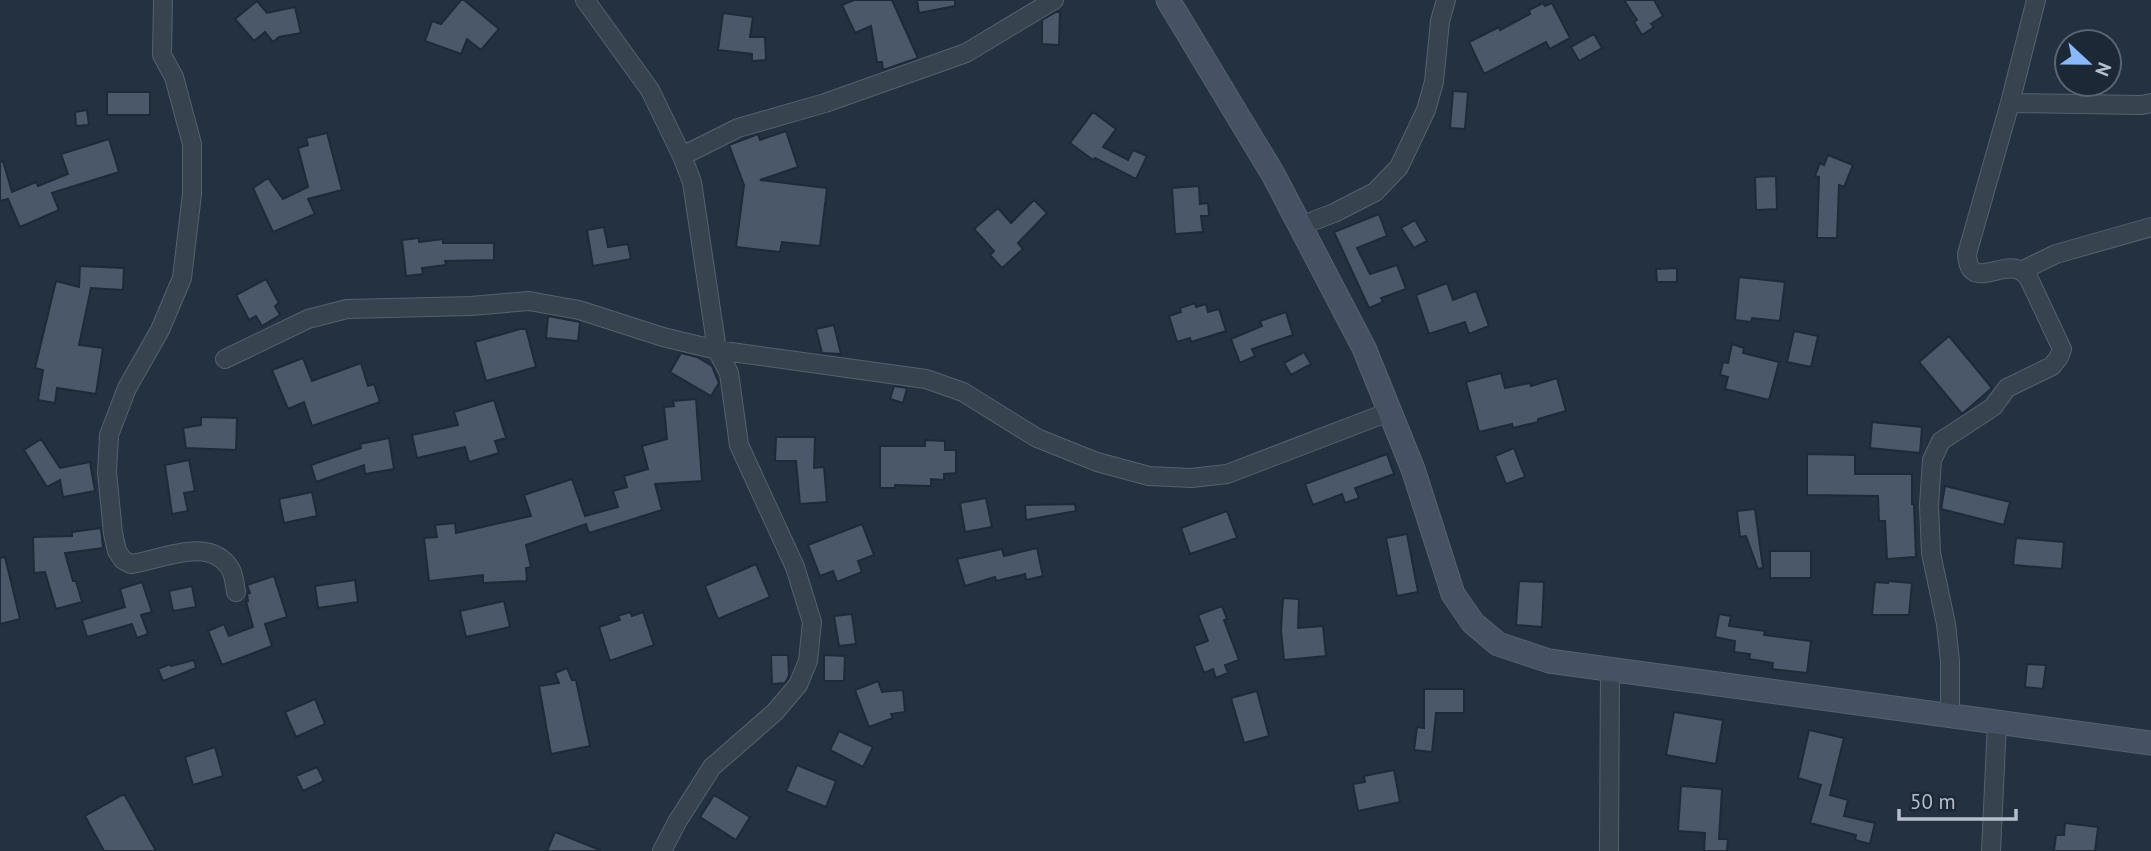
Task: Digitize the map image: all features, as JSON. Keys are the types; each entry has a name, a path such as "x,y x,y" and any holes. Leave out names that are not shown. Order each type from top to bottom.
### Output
{"main road":[{"path":"1168,0 1273,174 1364,348 1413,469 1453,594 1473,623 1498,645 1549,661 2151,743"}],"street":[{"path":"163,0 162,55 174,77 192,144 192,194 182,278 160,330 127,388 109,435 107,472 113,533 117,551 123,560 131,564 180,553 200,551 217,555 231,570 236,592"},
{"path":"584,0 650,90 692,182 718,350 729,373 739,444 795,568 812,622 808,661 799,685 775,712 712,767 662,851"},
{"path":"682,156 738,128 825,103 966,53 1054,0"},
{"path":"1300,226 1335,213 1375,192 1399,167 1426,110 1434,82 1440,21 1446,0"},
{"path":"1950,716 1950,661 1946,624 1931,552 1931,460 1941,441 1993,407 2007,388 2052,366 2060,357 2062,349 2029,279 2021,271 2008,268 1984,274 1974,271 1968,264 1967,254 2036,0"},
{"path":"2010,103 2086,106 2151,103"},
{"path":"2021,271 2056,254 2151,227"},
{"path":"226,359 308,319 347,309 471,306 529,301 579,310 663,337 718,350 926,379 963,392 1037,438 1097,462 1149,476 1191,478 1227,474 1389,412"},
{"path":"1609,851 1610,669"},
{"path":"1991,851 1997,723"}],"building":[{"path":"461,0 499,29 481,50 467,39 461,54 425,41 432,21 441,24"},
{"path":"854,0 892,0 918,58 883,70 882,62 877,62 871,26 855,33 842,5"},
{"path":"917,0 955,0 955,6 919,13"},
{"path":"1624,0 1654,0 1663,16 1651,24 1654,27 1642,35 1634,22 1637,20"},
{"path":"257,1 267,13 295,7 301,33 279,37 273,42 265,32 254,41 235,19"},
{"path":"1543,3 1545,6 1552,3 1570,38 1550,49 1546,42 1484,74 1469,42 1499,27 1500,30 1530,14 1529,10"},
{"path":"1060,12 1059,45 1042,44 1042,20"},
{"path":"723,13 753,17 750,37 765,37 766,60 752,61 752,54 718,50"},
{"path":"1594,34 1602,48 1579,61 1571,47"},
{"path":"1453,91 1468,92 1465,129 1450,128"},
{"path":"107,92 150,92 150,115 107,115"},
{"path":"87,110 89,125 76,126 75,112"},
{"path":"1093,112 1116,129 1103,147 1128,160 1133,150 1147,156 1136,179 1095,158 1093,160 1070,143"},
{"path":"786,131 798,167 760,180 827,188 820,246 782,242 780,252 736,247 744,185 729,145 758,134 760,140"},
{"path":"327,133 342,190 308,199 315,214 273,232 253,188 268,178 283,199 308,187 298,148 308,145 306,138"},
{"path":"109,139 119,172 52,193 59,210 20,227 8,199 0,201 0,162 3,161 12,192 36,182 38,186 68,174 61,154"},
{"path":"1828,155 1853,165 1844,187 1839,185 1837,238 1817,238 1819,177 1815,176 1820,163 1824,165"},
{"path":"1776,176 1777,209 1756,210 1755,177"},
{"path":"1199,186 1200,204 1208,203 1209,216 1201,216 1203,232 1175,234 1172,188"},
{"path":"1034,200 1047,213 1018,243 1023,249 1002,268 990,255 994,251 974,229 998,208 1011,223"},
{"path":"1379,214 1387,236 1357,248 1370,274 1397,265 1406,289 1381,298 1383,302 1369,308 1334,232"},
{"path":"1415,220 1427,241 1414,248 1401,228"},
{"path":"604,227 608,247 628,244 631,259 593,266 587,230"},
{"path":"419,238 419,242 443,239 443,243 494,243 494,260 445,261 446,265 422,268 423,274 406,276 402,240"},
{"path":"80,266 124,268 123,290 91,288 79,345 103,348 96,394 57,388 55,403 38,400 43,370 35,368 56,281 79,287"},
{"path":"1677,268 1677,282 1657,282 1656,269"},
{"path":"1739,277 1785,282 1780,321 1752,318 1751,322 1735,320"},
{"path":"266,279 279,303 275,306 280,315 262,326 256,316 249,320 236,295"},
{"path":"1447,283 1453,300 1476,291 1489,326 1469,334 1465,322 1429,334 1416,295"},
{"path":"1195,303 1196,307 1206,304 1208,312 1219,309 1226,331 1191,342 1190,338 1177,342 1169,316 1181,312 1180,308"},
{"path":"1286,312 1293,335 1252,349 1255,356 1240,363 1231,339 1262,326 1260,321"},
{"path":"548,316 580,322 578,341 546,338"},
{"path":"834,325 841,354 822,353 816,329"},
{"path":"526,329 536,367 486,381 475,342"},
{"path":"1794,331 1818,336 1811,367 1787,362"},
{"path":"1949,336 1992,388 1962,414 1919,362"},
{"path":"1732,344 1744,348 1743,353 1779,362 1769,400 1725,389 1728,377 1720,375 1723,362 1728,363"},
{"path":"1304,352 1311,364 1291,375 1284,363"},
{"path":"681,353 697,357 712,366 719,383 711,396 670,372"},
{"path":"303,358 312,381 361,363 368,386 374,384 380,402 312,426 304,402 288,409 272,370"},
{"path":"1501,373 1505,388 1530,383 1531,386 1557,378 1566,411 1538,419 1538,422 1513,428 1512,424 1479,432 1466,382"},
{"path":"894,386 907,388 903,403 890,399"},
{"path":"696,399 702,481 655,484 662,510 589,533 586,524 526,545 531,567 526,568 527,581 483,583 483,575 429,581 424,538 437,537 435,525 455,523 456,533 531,516 524,495 572,479 585,516 618,507 613,491 627,487 624,476 648,469 642,446 667,439 664,407 674,406 673,401"},
{"path":"494,400 506,438 495,441 499,453 469,462 465,447 417,458 412,435 458,425 454,412"},
{"path":"201,417 237,418 236,450 186,448 183,428 201,425"},
{"path":"1872,422 1922,427 1920,453 1870,448"},
{"path":"776,437 815,437 814,468 824,467 827,502 800,504 796,461 775,461"},
{"path":"389,438 394,469 365,474 364,465 316,482 311,465 361,448 360,444"},
{"path":"41,439 60,468 90,462 95,491 63,497 60,480 47,487 24,450"},
{"path":"925,440 945,441 945,450 956,450 956,473 944,474 944,480 931,479 931,486 895,485 895,488 880,488 880,446 925,446"},
{"path":"1514,448 1525,477 1506,484 1495,456"},
{"path":"1387,454 1394,474 1355,488 1359,498 1345,503 1342,494 1313,505 1305,484"},
{"path":"1807,454 1855,455 1855,474 1912,474 1916,557 1887,559 1885,521 1879,521 1878,496 1807,495"},
{"path":"189,460 195,491 184,493 188,511 172,514 165,465"},
{"path":"1945,486 2010,502 2004,525 1941,509"},
{"path":"312,492 317,516 284,523 279,499"},
{"path":"986,498 992,527 965,532 960,503"},
{"path":"1075,504 1076,511 1026,520 1025,505"},
{"path":"1755,509 1763,568 1758,569 1746,536 1740,537 1737,511"},
{"path":"1227,511 1237,538 1190,554 1181,528"},
{"path":"862,524 874,555 858,561 862,572 837,582 833,571 820,576 808,545"},
{"path":"101,528 103,548 65,553 82,602 56,609 45,572 34,573 33,537 72,536 72,532"},
{"path":"1407,534 1418,592 1397,596 1386,538"},
{"path":"2016,538 2064,542 2062,569 2013,565"},
{"path":"1037,548 1043,576 1026,580 1025,574 996,581 995,577 965,586 957,559 1002,549 1004,556"},
{"path":"1770,551 1811,551 1811,578 1770,578"},
{"path":"5,557 20,619 0,624 0,558"},
{"path":"756,564 770,597 718,619 705,586"},
{"path":"274,576 287,617 265,624 272,646 222,665 208,631 224,624 229,636 253,627 246,601 247,594 250,593 247,585"},
{"path":"355,580 358,602 318,608 315,586"},
{"path":"1519,581 1544,582 1542,627 1516,625"},
{"path":"142,582 152,612 141,615 148,634 137,638 132,624 87,637 82,620 125,607 120,589"},
{"path":"1875,582 1912,583 1909,615 1872,615"},
{"path":"192,586 196,607 173,611 169,591"},
{"path":"1283,598 1299,599 1298,628 1323,626 1326,656 1284,660 1281,630"},
{"path":"504,601 510,627 466,637 460,611"},
{"path":"1222,606 1227,619 1224,620 1239,660 1225,665 1228,673 1216,678 1213,669 1204,673 1194,646 1208,641 1198,615"},
{"path":"630,612 632,616 643,612 654,645 610,661 599,627 620,620 618,616"},
{"path":"852,614 856,644 839,646 834,616"},
{"path":"1719,614 1731,616 1729,626 1765,631 1764,635 1811,641 1807,673 1772,669 1773,663 1749,659 1750,654 1734,652 1735,641 1715,637"},
{"path":"771,655 788,655 789,676 785,683 772,684"},
{"path":"824,655 845,656 844,681 824,681"},
{"path":"194,660 196,668 163,681 158,669"},
{"path":"2027,664 2046,665 2043,689 2025,687"},
{"path":"567,668 572,680 576,680 590,746 551,754 539,686 559,683 555,673"},
{"path":"878,681 882,692 903,690 905,712 891,714 893,718 869,727 855,690"},
{"path":"1424,689 1464,689 1464,713 1436,713 1432,752 1414,750 1417,727 1424,728"},
{"path":"1257,691 1269,736 1244,743 1231,698"},
{"path":"315,699 325,724 296,737 285,712"},
{"path":"1674,712 1723,720 1716,764 1666,755"},
{"path":"1809,730 1844,738 1830,795 1848,800 1844,816 1875,823 1870,844 1855,840 1856,835 1810,823 1821,785 1798,778"},
{"path":"839,731 873,747 863,767 830,750"},
{"path":"215,747 223,776 193,785 185,757"},
{"path":"797,765 836,781 826,807 786,791"},
{"path":"317,767 324,781 303,791 296,776"},
{"path":"1394,770 1400,802 1358,811 1353,784 1365,782 1364,776"},
{"path":"1681,786 1722,789 1719,839 1728,839 1727,851 1704,851 1705,833 1678,831"},
{"path":"124,794 156,851 104,851 85,816"},
{"path":"714,795 750,817 736,840 700,817"},
{"path":"2065,823 2098,827 2095,851 2054,851 2056,835 2064,835"},
{"path":"555,832 600,850 600,851 547,851"}]}
